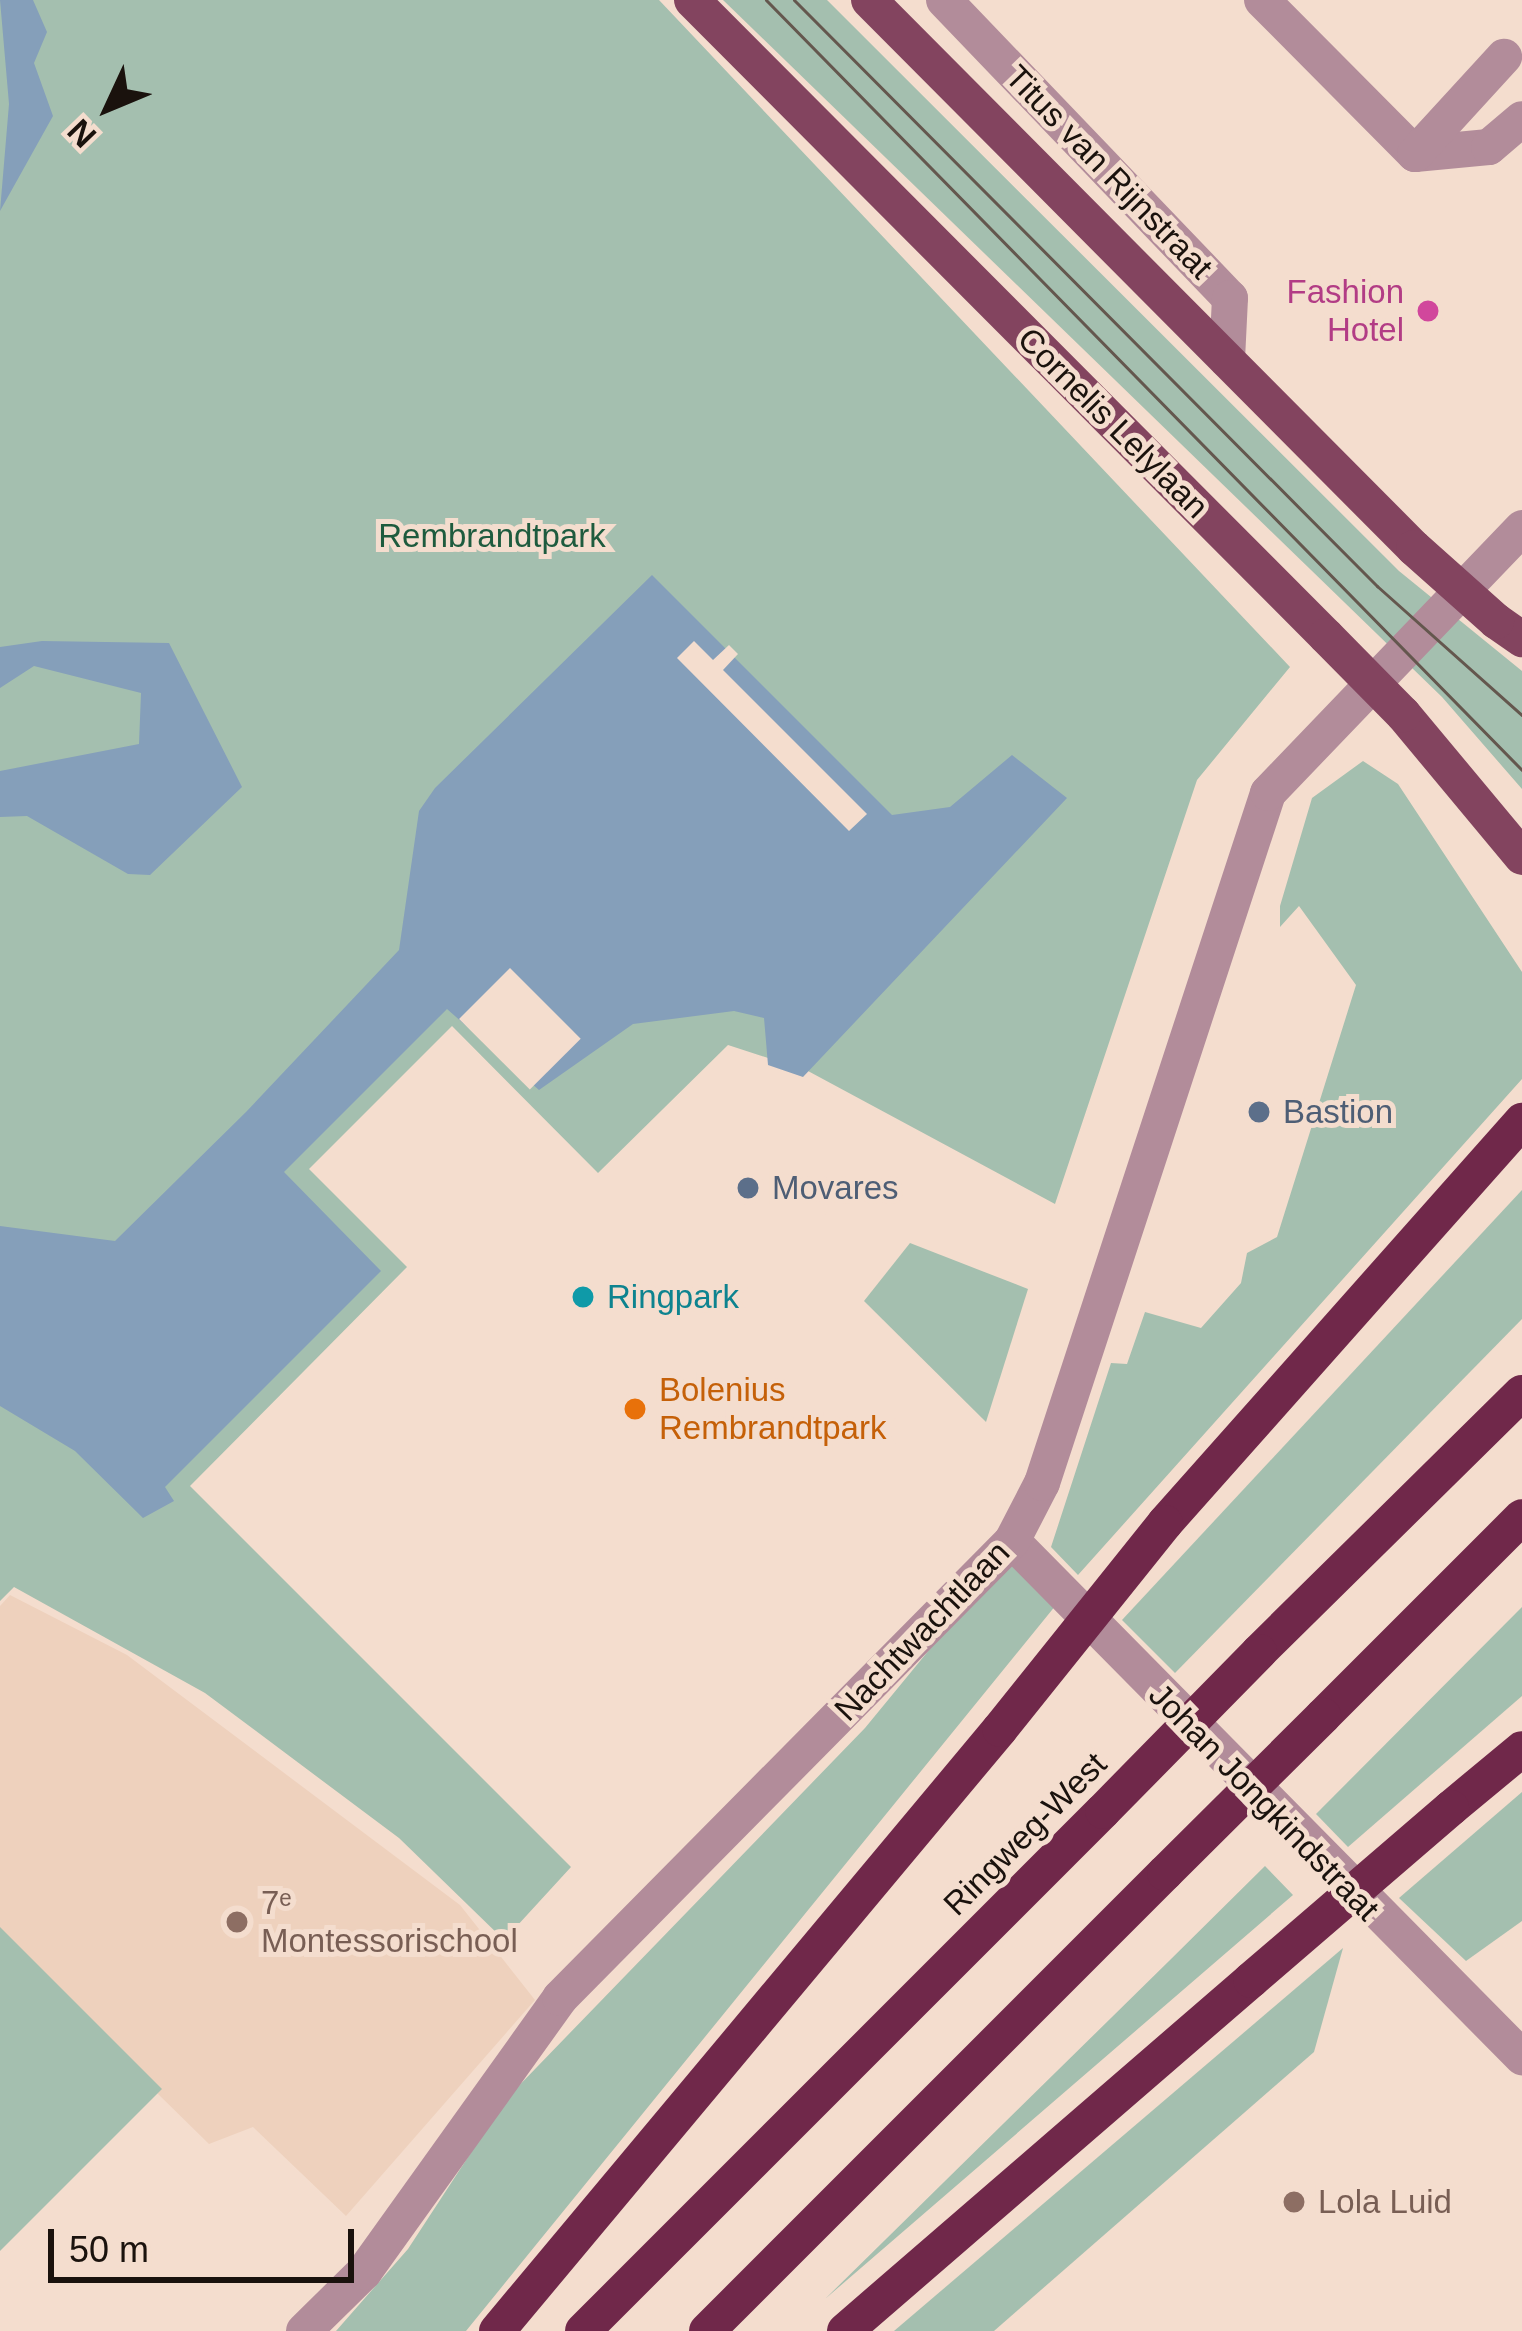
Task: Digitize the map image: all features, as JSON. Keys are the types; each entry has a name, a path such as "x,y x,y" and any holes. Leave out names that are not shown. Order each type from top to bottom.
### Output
{"highway":[{"path":"497,2331 1000,1729 1165,1522 1522,1120"},
{"name":"Ringweg-West","path":"583,2331 1522,1393"},
{"path":"707,2331 1522,1517"},
{"path":"845,2331 1522,1749"}],"main road":[{"name":"Cornelis Lelylaan","path":"692,0 1403,714 1522,857"},
{"path":"869,0 1414,548 1509,630"}],"street":[{"name":"Titus van Rijnstraat","path":"944,0 1230,298 1227,360"},
{"path":"1262,0 1415,154"},
{"path":"1415,154 1504,57"},
{"path":"1415,154 1489,147 1522,119"},
{"name":"Nachtwachtlaan","path":"304,2331 364,2272 560,1998 1012,1541 1042,1483 1256,821 1325,724 1522,529"},
{"name":"Johan Jongkindstraat","path":"1012,1541 1522,2057"}],"shaded area":[{"name":"7ᵉ Montessorischool","path":"10,1595 127,1655 460,1905 535,2000 346,2216 253,2127 209,2144 0,1939 0,1606"}],"green space":[{"name":"Rembrandtpark","path":"0,0 659,0 1290,667 1197,780 1055,1204 808,1071 728,1045 598,1173 452,1026 309,1169 407,1267 190,1486 571,1867 504,1940 399,1838 205,1693 14,1587 0,1601"},
{"path":"723,0 827,0 1399,571 1522,671 1522,789 1442,697"},
{"path":"1363,761 1398,784 1522,972 1522,1079 1078,1575 1051,1547 1111,1363 1127,1364 1145,1312 1201,1328 1241,1283 1247,1253 1277,1237 1356,985 1299,906 1280,927 1280,906 1312,798"},
{"path":"1522,1190 1522,1319 1175,1673 1122,1620"},
{"path":"910,1243 1028,1289 986,1422 864,1301"},
{"path":"1008,1554 1056,1605 466,2331 336,2331 408,2249 506,2099 865,1728"},
{"path":"1522,1607 1522,1696 1348,1847 1316,1814"},
{"path":"1522,1792 1522,1921 1466,1961 1399,1898"},
{"path":"1265,1866 1293,1895 825,2299 1169,1961"},
{"path":"0,1927 162,2089 0,2251"},
{"path":"1343,1948 1314,2052 994,2331 894,2331"}],"water":[{"path":"0,0 33,0 47,32 34,63 53,116 0,211 9,104"},
{"path":"652,575 892,815 950,807 1012,755 1067,798 803,1077 768,1065 764,1018 734,1011 633,1024 539,1090 447,1009 284,1172 381,1271 165,1487 174,1501 143,1518 75,1451 0,1406 0,1226 115,1241 246,1112 399,950 419,811 435,788"},
{"path":"42,641 169,643 242,787 150,875 128,874 27,816 0,817 0,771 139,744 141,693 34,666 0,688 0,647"}],"pier":[{"path":"694,641 713,660 729,645 738,654 723,670 867,814 849,831 677,658"},
{"path":"510,968 581,1039 530,1090 459,1019"}],"tram line":[{"path":"766,0 1522,770"},
{"path":"794,0 1377,586 1522,715"}],"place":[{"name":"Fashion Hotel","path":"1428,311"},
{"name":"Bastion","path":"1259,1112"},
{"name":"Movares","path":"748,1188"},
{"name":"Ringpark","path":"583,1297"},
{"name":"Bolenius Rembrandtpark","path":"635,1409"},
{"name":"7ᵉ Montessorischool","path":"237,1922"},
{"name":"Lola Luid","path":"1294,2202"}]}
